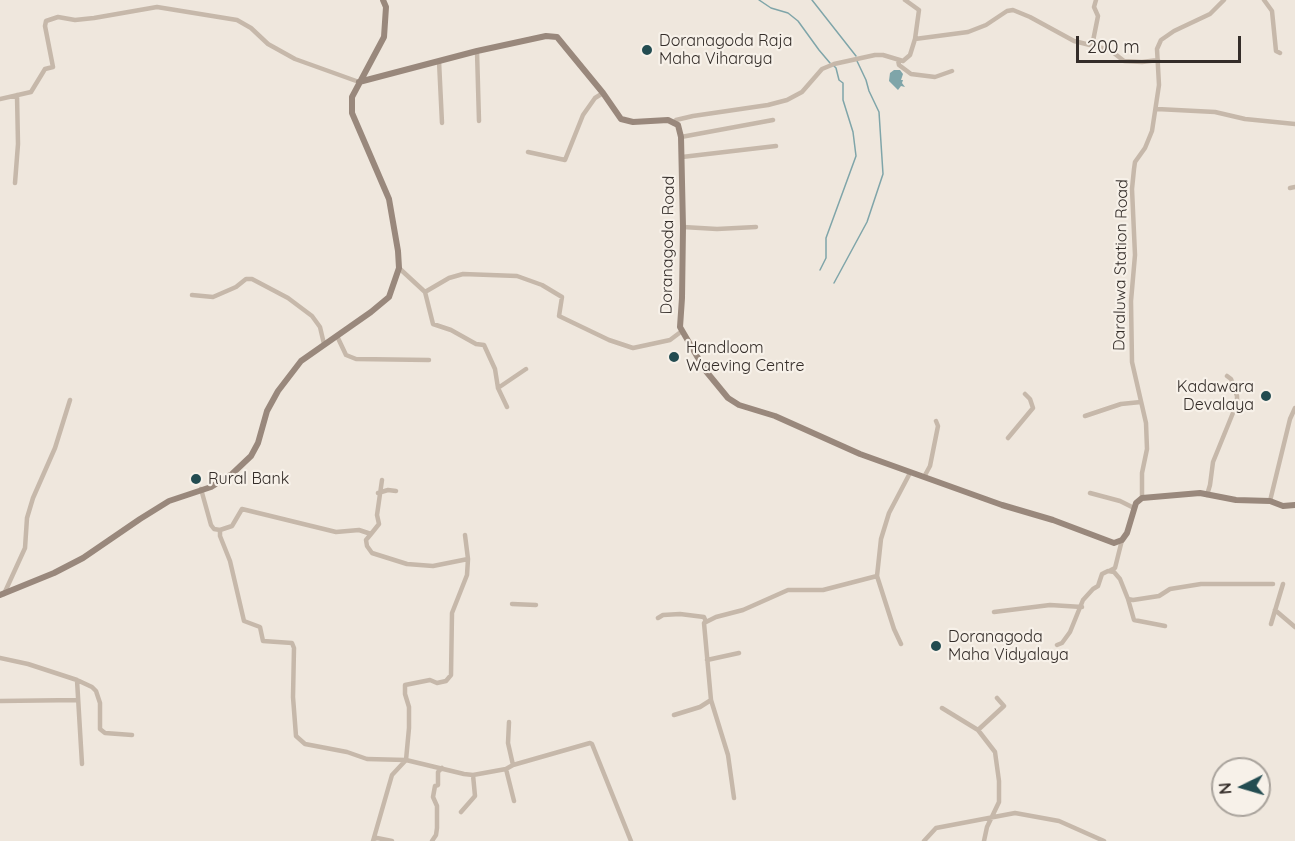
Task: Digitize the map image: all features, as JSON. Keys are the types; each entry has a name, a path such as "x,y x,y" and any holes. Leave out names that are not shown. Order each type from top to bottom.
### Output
{"street":[{"path":"157,0 157,7"},
{"path":"2,594 83,558 169,501 211,487 232,474 251,456 258,443 267,411 278,391 301,361 389,297 399,268 389,199 352,113 352,97 384,38 386,8 383,0"},
{"path":"0,99 31,92 45,69 53,67 46,21 58,17 75,20 94,18 157,7 237,20 251,28 268,44 295,59 359,82 477,51 546,36 557,36 621,119 633,122 668,120 673,123 676,120 693,116 788,100 802,92 822,69 834,64 875,55 903,61 910,55 919,10 915,3 905,0"},
{"path":"1092,46 1098,16 1094,7 1096,0"},
{"name":"Daraluwa Station Road","path":"1142,498 1142,474 1147,449 1146,423 1132,362 1131,301 1135,255 1132,189 1135,162 1145,148 1152,131 1159,85 1157,49 1161,40 1174,31 1210,14 1224,0"},
{"path":"1264,0 1272,11 1276,51 1280,53"},
{"path":"915,39 968,32 989,24 1007,11 1013,10 1074,41 1110,50 1124,61 1158,60"},
{"path":"477,51 479,121"},
{"path":"898,60 899,65 911,74 935,77 952,71"},
{"path":"439,61 442,123"},
{"path":"528,152 565,160 583,115 595,98 603,93"},
{"path":"15,183 18,144 17,95"},
{"path":"1156,109 1215,112 1245,119 1295,124"},
{"path":"681,137 773,120"},
{"name":"Doranagoda Road","path":"673,123 678,125 682,157 683,227 680,317 682,331 705,370 728,398 739,405 775,416 860,454 1002,505 1053,520 1100,539 1114,543 1122,540"},
{"path":"682,157 776,146"},
{"path":"683,227 717,229 756,227"},
{"path":"399,268 425,292 433,324 451,330 476,344 484,345 495,369 498,388 507,407"},
{"path":"425,292 449,278 463,274 517,276 542,285 562,297 559,316 609,340 633,348 670,340 682,331"},
{"path":"192,296 213,297 236,287 246,279 252,279 288,298 312,316 320,327 324,344"},
{"path":"337,336 346,355 356,360 429,360"},
{"path":"498,388 526,369"},
{"path":"1206,495 1210,485 1213,462 1237,403 1238,396 1231,379 1227,376"},
{"path":"1008,438 1033,408 1030,399 1025,394"},
{"path":"2,594 25,548 27,518 33,498 55,448 70,400"},
{"path":"1085,416 1120,404 1141,402"},
{"path":"1270,501 1290,419 1295,408"},
{"path":"924,477 930,466 938,426 936,421"},
{"path":"901,644 877,576 881,539 889,513 910,472"},
{"path":"382,480 378,493 379,524 366,540 372,553 407,564 433,566 468,559"},
{"path":"201,489 214,529 220,530 232,526 242,509 336,532 359,530 371,534"},
{"path":"378,493 388,490 396,491"},
{"path":"1089,493 1120,501 1134,508"},
{"path":"1057,645 1062,643 1070,632 1083,600 1098,586 1102,574 1115,568 1134,508 1142,498 1200,493 1236,500 1270,501 1283,506 1295,505"},
{"path":"220,530 244,621 260,627 263,641 292,643 294,648 293,697 296,736 305,744 348,752 367,759 406,760 473,775 506,769 590,743 631,841"},
{"path":"374,840 392,775 406,760 410,728 405,685 430,680 437,683 446,681 451,675 452,614 467,575 465,535"},
{"path":"1108,571 1114,572 1120,579 1134,620 1165,626"},
{"path":"735,798 728,755 711,700 704,623 716,617 743,610 788,590 823,590 877,576"},
{"path":"1128,599 1159,596 1170,589 1201,584 1273,584"},
{"path":"1271,624 1283,584"},
{"path":"512,604 536,604"},
{"path":"994,612 1050,605 1082,607"},
{"path":"1275,610 1295,627"},
{"path":"658,618 663,615 680,614 704,617 706,622"},
{"path":"707,660 739,653"},
{"path":"0,658 28,664 92,687 96,691 100,704 100,729 105,733 132,735"},
{"path":"77,680 82,764"},
{"path":"978,730 1004,706 997,698"},
{"path":"0,701 78,700"},
{"path":"674,716 700,707 711,700"},
{"path":"942,708 978,730 995,752 999,802 984,841"},
{"path":"509,722 508,742 513,765"},
{"path":"432,841 437,828 437,806 433,797 435,786 438,785 438,772 442,768"},
{"path":"506,769 514,801"},
{"path":"461,812 475,796 473,775"},
{"path":"924,841 936,828 1015,813 1059,821 1104,841"},
{"path":"374,840 377,838 392,841"}],"water":[{"path":"900,70 903,74 901,80 905,87 901,86 898,90 889,81 890,73"}],"waterway":[{"path":"759,0 771,8 788,13 798,21 830,63"},
{"path":"812,0 856,56"},
{"path":"834,283 867,222 883,174 879,112 857,61"},
{"path":"820,270 826,258 826,238 856,156 853,132 843,100 843,83 839,80 834,66"}],"place":[{"name":"Doranagoda Raja Maha Viharaya","path":"647,50"},
{"name":"Handloom Waeving Centre","path":"674,357"},
{"name":"Kadawara Devalaya","path":"1266,396"},
{"name":"Rural Bank","path":"196,479"},
{"name":"Doranagoda Maha Vidyalaya","path":"936,646"}]}
